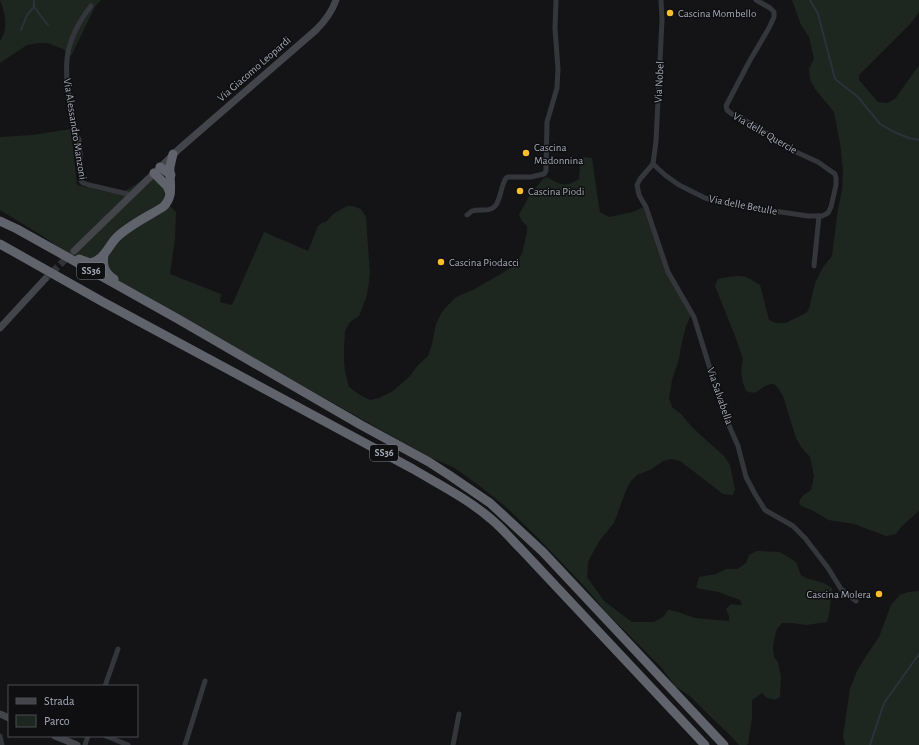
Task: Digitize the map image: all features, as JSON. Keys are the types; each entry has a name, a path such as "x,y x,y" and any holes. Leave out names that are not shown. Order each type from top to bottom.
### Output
{"highway":[{"path":"2,222 24,230 87,263 95,262 104,255 112,243 124,231 167,203 170,198 170,166 176,151"},
{"path":"157,170 171,176"},
{"path":"157,170 170,193"},
{"name":"SS36","path":"2,222 17,229 429,462 490,503 543,552 724,745"},
{"name":"SS36","path":"2,245 102,302 413,469 455,493 472,505 492,520 520,548 705,745"},
{"path":"104,255 103,266 108,275 159,304 178,320"}],"street":[{"name":"Via Giacomo Leopardi","path":"74,251 176,151 316,30 326,19 336,0"},
{"path":"467,215 472,211 484,211 491,209 496,205 506,178 537,176 544,174 546,171 546,122 557,88 558,69 555,28 556,0"},
{"name":"Via Nobel","path":"653,164 656,141 662,20 661,0"},
{"name":"Via delle Quercie","path":"756,0 770,8 774,12 774,17 726,106 726,110 754,125 796,152 818,162 835,174 836,185 831,207 828,213 819,216"},
{"name":"Via Alessandro Manzoni","path":"91,6 84,15 70,42 66,58 68,95 75,135 79,139 81,181 89,185 132,195"},
{"name":"Via delle Betulle","path":"653,164 665,175 680,185 706,198 757,209 808,216 819,216"},
{"name":"Via Salvabella","path":"653,164 640,179 637,185 639,195 646,208 668,272 694,317 724,414 738,446 746,477 765,510 793,526 805,538 828,568 841,589 856,601"},
{"path":"814,266 819,216"},
{"path":"0,328 45,279"},
{"path":"105,685 118,649"},
{"path":"185,745 205,681"},
{"path":"453,745 459,714"},
{"path":"0,736 2,745"},
{"path":"57,737 77,745"},
{"path":"108,737 128,745"}],"green space":[{"path":"0,0 101,0 95,7 71,56 63,49 47,43 39,43 27,45 0,63 0,41 4,32 5,15"},
{"path":"792,0 919,0 919,12 911,23 859,75 859,80 878,102 887,103 895,99 919,65 919,511 901,527 896,534 886,536 854,524 828,520 812,510 801,506 799,503 800,499 811,490 814,476 810,457 801,447 796,438 783,396 778,388 774,384 765,386 754,392 746,391 741,371 743,359 715,286 718,279 726,277 741,276 751,279 760,285 769,320 776,323 786,323 806,313 809,309 815,283 823,267 832,256 842,190 843,171 840,143 834,112 815,89 810,80 809,69 814,59 809,37 801,25"},
{"path":"71,129 77,185 120,194 154,173 167,186 167,203 176,212 175,239 170,274 221,294 220,302 232,305 264,232 308,251 318,226 326,222 333,214 347,206 353,206 361,209 366,217 370,275 367,295 359,316 350,322 345,331 344,360 349,387 370,400 379,398 393,391 410,376 418,365 428,356 436,324 442,312 456,297 473,290 514,265 522,254 527,232 527,226 519,215 529,196 543,179 547,177 560,184 570,184 579,179 580,165 583,157 592,158 600,212 609,217 633,212 646,207 668,272 692,313 686,326 679,359 672,380 669,398 672,407 724,456 730,465 735,489 733,495 723,494 680,461 671,459 663,461 652,469 637,475 627,488 614,523 600,540 588,562 587,577 604,601 632,622 654,622 664,616 668,610 695,618 729,621 729,616 726,609 731,604 742,605 740,600 718,592 696,588 699,577 716,574 726,569 737,569 746,563 749,555 757,551 779,552 796,562 801,575 824,583 832,588 830,611 827,622 806,625 782,623 777,629 773,647 774,657 778,662 781,676 780,697 775,700 767,698 762,693 752,700 752,718 748,744 739,745 691,697 675,686 661,667 605,611 585,587 536,536 506,507 453,467 429,457 62,250 0,210 0,137 32,135"},
{"path":"919,591 919,745 845,745 843,736 850,689 857,671 879,637 891,605 900,595 908,592"}],"waterway":[{"path":"21,30 27,15 34,7 34,0"},
{"path":"810,0 818,14 835,79 858,97 880,124 894,132 919,140"},
{"path":"34,7 48,25"},
{"path":"870,745 884,703 919,654"}],"tunnel":[{"path":"45,279 71,254"}],"place":[{"name":"Cascina Mombello","path":"670,13"},
{"name":"Cascina Madonnina","path":"526,153"},
{"name":"Cascina Piodi","path":"520,191"},
{"name":"Cascina Piodacci","path":"441,262"},
{"name":"Cascina Molera","path":"879,594"}]}
